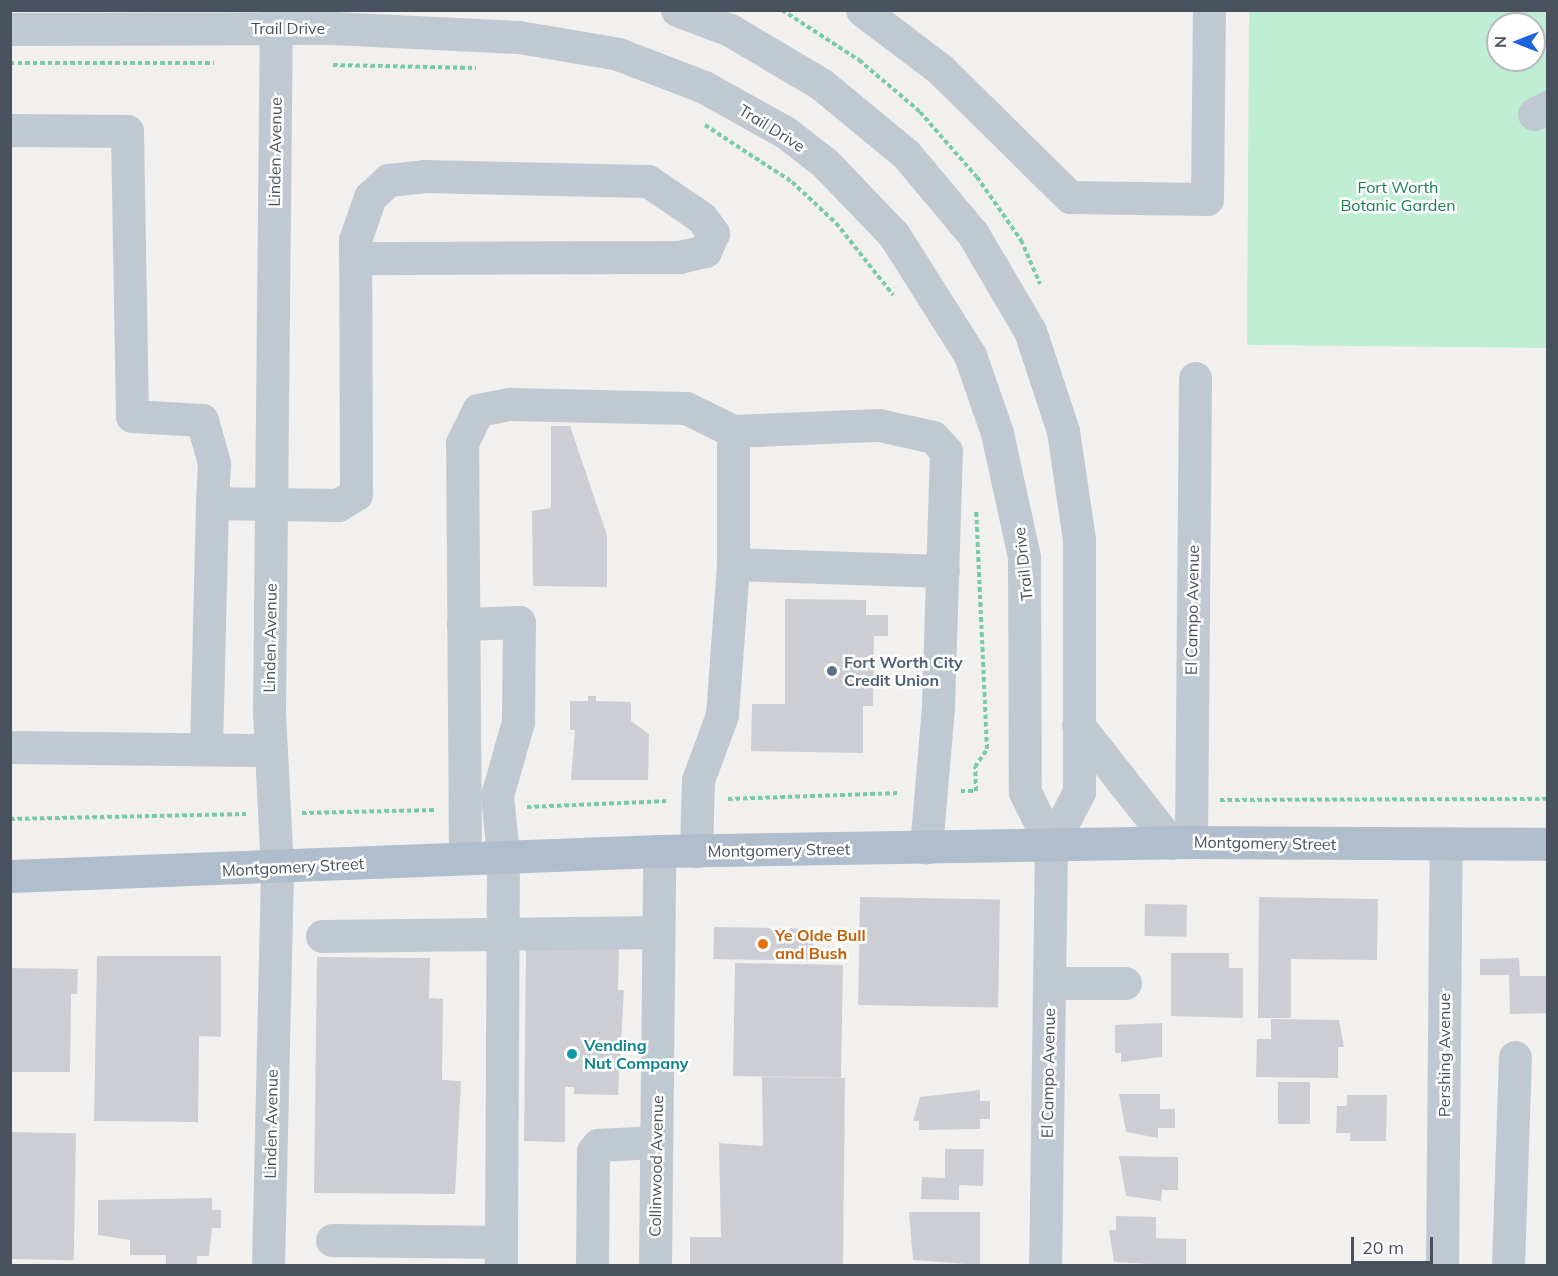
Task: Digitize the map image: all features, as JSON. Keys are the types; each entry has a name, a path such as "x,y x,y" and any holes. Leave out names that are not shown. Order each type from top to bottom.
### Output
{"main road":[{"name":"Montgomery Street","path":"10,876 277,870 503,856 659,851 1181,843 1548,844"}],"street":[{"path":"677,10 730,30 821,84 906,154 973,234 1030,331 1063,431 1079,540 1079,792 1051,845"},
{"path":"862,10 940,69 1070,197 1206,200 1209,10"},
{"name":"Trail Drive","path":"10,29 276,20 519,37 618,54 704,87 785,132 857,194 924,275 969,355 997,433 1024,557 1025,792 1051,845"},
{"name":"Linden Avenue","path":"268,1266 277,870 271,750 276,20"},
{"path":"10,130 127,131 132,416 202,420 214,463 206,749"},
{"path":"212,503 338,505 356,494 355,258 355,240 370,197 388,180 424,176 648,181 702,218 713,233 705,252 680,257 355,258"},
{"name":"El Campo Avenue","path":"1181,843 1191,800 1195,378"},
{"path":"465,858 462,443 478,410 510,404 686,408 733,431 879,425 933,437 946,451 943,571 926,847"},
{"path":"696,851 698,780 722,715 733,564 733,431"},
{"path":"733,564 943,571"},
{"path":"332,1240 501,1254 503,856 497,795 518,722 519,622 463,624"},
{"path":"1078,725 1181,843"},
{"path":"10,747 271,750"},
{"name":"Pershing Avenue","path":"1442,1266 1446,844"},
{"name":"El Campo Avenue","path":"1045,1266 1051,845"},
{"name":"Collinwood Avenue","path":"655,1266 659,851"},
{"path":"322,936 502,931 658,932"},
{"path":"1049,983 1125,983"},
{"path":"1509,1266 1515,1057"},
{"path":"592,1266 593,1151 598,1145 656,1142"}],"path":[{"path":"782,10 859,60 920,112 977,177 1021,240"},
{"path":"10,63 214,63"},
{"path":"333,65 484,68"},
{"path":"698,120 792,182 836,223 901,306"},
{"path":"975,499 987,749 975,766 976,791"},
{"path":"1191,800 1548,799"}],"green space":[{"name":"Fort Worth Botanic Garden","path":"1249,11 1547,11 1547,348 1247,345"}],"building":[{"path":"551,426 570,426 607,535 607,587 533,586 532,511 551,508"},
{"path":"785,599 866,600 866,615 888,615 888,636 874,636 873,706 863,706 863,753 751,751 752,704 785,704"},
{"path":"588,696 596,696 596,701 631,702 631,721 649,734 648,780 571,780 575,730 570,730 570,701 588,701"},
{"path":"860,897 1000,899 998,1007 858,1005"},
{"path":"1259,897 1378,899 1377,960 1291,959 1291,1018 1258,1018"},
{"path":"1145,904 1187,905 1186,937 1144,936"},
{"name":"Ye Olde Bull and Bush","path":"714,927 814,929 813,961 713,959"},
{"name":"Vending Nut Company","path":"526,946 619,948 618,990 624,990 618,1095 574,1094 574,1087 565,1087 565,1142 524,1141"},
{"path":"1171,953 1229,953 1229,968 1243,968 1243,1018 1171,1016"},
{"path":"97,956 221,956 221,1037 199,1036 198,1122 94,1121"},
{"path":"317,957 430,958 429,998 443,999 442,1080 461,1081 455,1194 314,1193"},
{"path":"1519,958 1520,976 1548,976 1548,1013 1510,1014 1509,975 1480,975 1480,959"},
{"name":"Vending Nut Company","path":"735,963 843,965 841,1078 733,1076"},
{"path":"10,968 78,969 77,994 71,994 70,1072 10,1072"},
{"path":"1271,1019 1339,1020 1344,1047 1338,1047 1338,1078 1256,1077 1257,1039 1271,1039"},
{"path":"1162,1023 1162,1057 1121,1062 1121,1053 1115,1053 1115,1025"},
{"path":"762,1077 845,1078 843,1266 690,1266 690,1237 721,1237 719,1143 763,1146"},
{"path":"1278,1082 1310,1082 1310,1124 1278,1124"},
{"path":"980,1090 980,1101 990,1101 990,1119 980,1119 980,1129 919,1130 919,1121 913,1121 920,1097"},
{"path":"1119,1094 1160,1094 1160,1109 1175,1109 1175,1128 1158,1128 1158,1138 1126,1132"},
{"path":"1347,1095 1387,1095 1386,1141 1350,1141 1350,1133 1336,1133 1337,1106 1347,1106"},
{"path":"10,1132 76,1133 74,1260 10,1259"},
{"path":"945,1149 984,1149 983,1186 959,1185 959,1200 921,1199 922,1177 945,1178"},
{"path":"1119,1156 1178,1157 1178,1190 1162,1190 1161,1201 1126,1196"},
{"path":"212,1198 212,1210 221,1210 221,1228 212,1228 209,1256 197,1256 197,1266 166,1266 166,1255 130,1255 130,1240 98,1235 98,1200"},
{"path":"909,1212 980,1212 980,1265 913,1260"},
{"path":"1116,1216 1156,1217 1156,1238 1186,1239 1186,1266 1114,1262 1109,1230 1116,1230"}],"place":[{"name":"Fort Worth City Credit Union","path":"832,671"},
{"name":"Ye Olde Bull and Bush","path":"763,944"},
{"name":"Vending Nut Company","path":"572,1054"}]}
